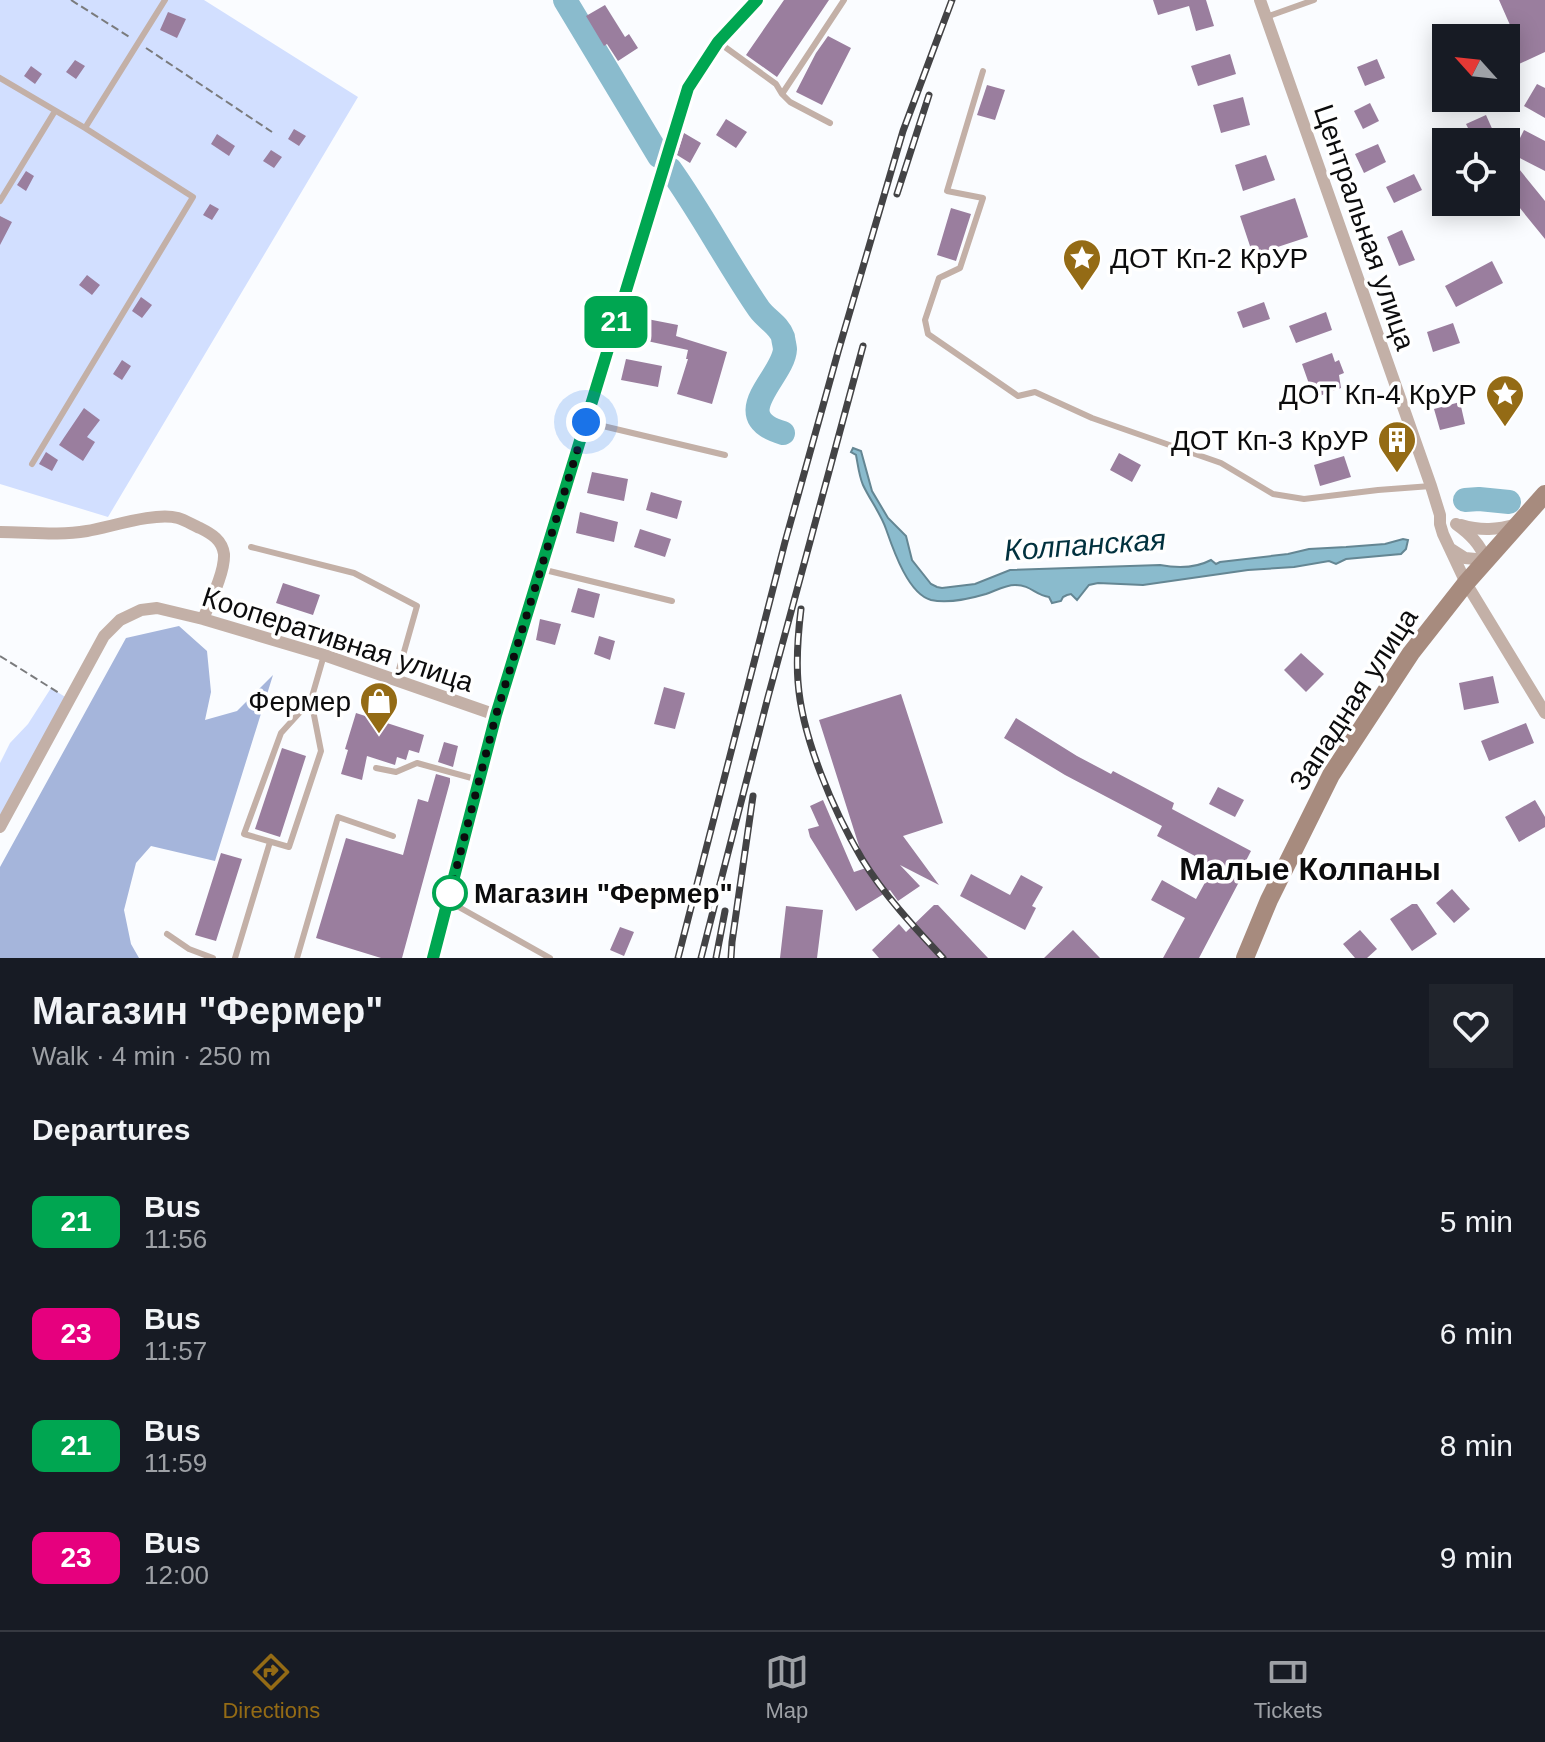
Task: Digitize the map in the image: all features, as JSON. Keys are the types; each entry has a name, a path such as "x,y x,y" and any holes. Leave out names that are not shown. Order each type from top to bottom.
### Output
{"main road":[{"name":"Западная улица","path":"1245,958 1269,900 1331,775 1411,653 1466,583 1545,494"}],"street":[{"name":"Кооперативная улица","path":"0,827 104,636 120,620 141,610 157,608 203,619 324,655 496,715 688,88 718,42 757,0"},
{"name":"Центральная улица","path":"1260,0 1431,486 1443,534 1466,583"},
{"path":"1440,515 1468,533 1477,542 1486,560"},
{"path":"0,532 59,534 165,516 178,518 210,533 220,542 224,554 223,567 203,619"},
{"path":"1456,524 1495,530 1519,524"},
{"path":"1451,549 1465,558 1486,560"},
{"path":"1466,583 1545,713"}],"lane":[{"path":"85,128 165,0"},
{"path":"782,94 844,0"},
{"path":"1266,17 1314,0"},
{"path":"718,42 776,84 790,102 830,123"},
{"path":"983,71 947,191 983,198 960,268 939,278 925,320 928,334 1018,396 1035,392 1117,427 1221,463 1273,494 1304,499 1431,486"},
{"path":"0,78 193,197 32,464"},
{"path":"0,201 55,111"},
{"path":"586,422 725,455"},
{"path":"251,547 354,573 417,606 396,680"},
{"path":"541,569 672,601"},
{"path":"311,700 321,751 289,847 244,834 281,733 311,700 324,655"},
{"path":"433,958 496,715"},
{"path":"376,768 396,772 417,763 479,780"},
{"path":"297,958 338,817 393,836"},
{"path":"235,958 270,842"},
{"path":"448,901 550,958"},
{"path":"167,934 189,949 213,958"}],"path":[{"path":"71,0 272,132"},
{"path":"0,656 51,688"}],"shaded area":[{"path":"0,0 204,0 358,97 108,517 0,484"},
{"path":"853,448 861,451 872,491 888,518 906,536 912,560 931,584 942,588 975,584 1010,570 1160,565 1186,567 1211,560 1216,564 1309,549 1408,540 1401,554 1346,559 1336,564 1329,561 1143,585 1098,583 1089,585 1077,600 1071,594 1052,603 1049,597 1015,585 966,599 931,600 915,589 902,570 884,523 863,485 856,455 851,452"},
{"path":"1483,489 1505,497 1509,502 1494,509 1467,505 1465,497"},
{"path":"179,626 207,651 211,692 205,720 237,711 273,675 215,861 151,846 136,863 124,910 131,944 139,958 0,958 0,867 126,638"},
{"path":"51,688 70,700 0,827 0,763 10,743 28,724"}],"building":[{"path":"784,0 829,0 777,77 746,55"},
{"path":"1153,0 1206,0 1214,26 1196,31 1189,6 1158,15"},
{"path":"1499,0 1545,0 1545,52 1520,64 1520,24 1510,24"},
{"path":"605,5 625,37 629,34 638,48 618,61 607,44 604,46 586,16"},
{"path":"168,12 186,19 177,38 160,30"},
{"path":"828,36 851,48 822,105 796,92"},
{"path":"1230,54 1236,74 1198,86 1191,66"},
{"path":"1377,59 1385,78 1365,86 1357,67"},
{"path":"75,60 85,66 76,79 66,72"},
{"path":"31,66 42,74 35,84 24,76"},
{"path":"1537,84 1545,88 1545,118 1524,106"},
{"path":"987,85 1005,90 995,120 977,115"},
{"path":"1243,97 1250,125 1221,133 1213,105"},
{"path":"1370,103 1379,121 1363,129 1354,111"},
{"path":"1486,115 1492,128 1468,128 1466,124"},
{"path":"726,119 747,132 736,148 716,135"},
{"path":"294,129 306,136 299,146 288,139"},
{"path":"1524,130 1545,141 1545,171 1520,158 1520,138"},
{"path":"684,133 701,143 690,163 677,155"},
{"path":"217,134 235,146 229,156 211,144"},
{"path":"1378,144 1386,162 1364,173 1355,154"},
{"path":"271,150 282,157 274,168 263,161"},
{"path":"1266,155 1275,180 1243,191 1235,165"},
{"path":"1520,170 1545,201 1545,239 1520,208"},
{"path":"26,171 34,176 26,191 17,185"},
{"path":"1414,174 1422,190 1394,203 1386,187"},
{"path":"1295,198 1308,237 1253,255 1240,216"},
{"path":"210,204 219,209 212,220 203,215"},
{"path":"951,208 971,214 956,261 937,255"},
{"path":"0,216 12,222 0,245"},
{"path":"1402,230 1415,260 1399,266 1387,237"},
{"path":"1492,261 1503,283 1456,307 1445,286"},
{"path":"87,275 100,285 92,295 79,285"},
{"path":"141,297 152,305 142,318 132,311"},
{"path":"1264,302 1270,319 1243,328 1237,312"},
{"path":"1326,312 1332,330 1296,343 1289,326"},
{"path":"642,318 678,325 676,336 727,352 712,404 677,394 688,350 638,339"},
{"path":"1453,323 1460,343 1433,352 1427,332"},
{"path":"1332,353 1335,362 1339,360 1344,373 1339,375 1341,388 1314,398 1302,364"},
{"path":"626,359 662,366 658,387 621,380"},
{"path":"122,360 131,366 122,380 113,374"},
{"path":"1460,402 1465,424 1440,430 1434,409"},
{"path":"84,408 100,420 87,437 95,442 83,461 59,445"},
{"path":"46,452 58,460 52,471 39,464"},
{"path":"1119,453 1141,465 1132,482 1110,470"},
{"path":"1344,456 1351,477 1320,486 1314,465"},
{"path":"592,472 628,479 624,501 587,493"},
{"path":"651,492 682,501 677,519 646,510"},
{"path":"580,512 618,522 614,542 576,533"},
{"path":"640,529 671,539 665,557 634,547"},
{"path":"283,583 320,595 313,615 276,603"},
{"path":"578,588 600,594 594,618 571,612"},
{"path":"540,619 561,624 555,645 536,640"},
{"path":"599,636 615,641 610,660 594,654"},
{"path":"1301,653 1324,674 1306,692 1284,670"},
{"path":"1493,676 1499,703 1464,710 1459,683"},
{"path":"664,687 685,693 675,729 654,724"},
{"path":"901,694 943,823 903,836 939,885 900,865 920,886 898,901 890,890 856,911 808,829 819,826 810,806 823,800 854,872 866,868 819,720"},
{"path":"356,713 424,735 419,753 409,750 406,760 397,757 395,765 367,756 362,780 341,774"},
{"path":"1016,718 1077,756 1174,803 1172,809 1251,851 1237,878 1240,880 1199,958 1163,958 1185,918 1151,900 1162,880 1196,899 1214,866 1157,836 1162,826 1065,775 1004,738"},
{"path":"1526,723 1534,743 1489,761 1481,741"},
{"path":"444,742 458,746 453,767 438,762"},
{"path":"282,748 306,756 280,837 255,829"},
{"path":"436,774 450,778 450,782 402,958 381,958 316,938 346,838 403,855 418,799 428,802"},
{"path":"1218,787 1244,800 1235,817 1209,804"},
{"path":"1535,800 1545,817 1545,827 1519,842 1505,817"},
{"path":"221,853 242,859 216,941 195,935"},
{"path":"971,874 1010,895 1021,875 1043,887 1032,906 1036,908 1025,930 960,896"},
{"path":"1452,889 1470,909 1454,923 1436,903"},
{"path":"1412,904 1417,904 1437,934 1412,951 1390,919"},
{"path":"934,905 938,905 988,958 879,958 872,950 899,924 906,932"},
{"path":"786,906 823,910 817,958 780,958"},
{"path":"620,927 634,932 624,956 610,950"},
{"path":"1073,930 1100,958 1044,958"},
{"path":"1360,930 1377,949 1367,958 1355,958 1343,944"}],"waterway":[{"name":"Колпанская","path":"565,0 659,156"},
{"name":"Колпанская","path":"659,156 670,169"},
{"name":"Колпанская","path":"670,169 759,309 783,337 785,349 782,360 758,406 759,417 766,426 783,433"},
{"name":"Колпанская","path":"1465,500 1509,502"}],"railway":[{"path":"678,958 785,542 838,352 903,131 952,0"},
{"path":"897,194 929,95"},
{"path":"701,958 863,346"},
{"path":"801,609 798,682 812,750 821,773 840,819 871,872 943,958"},
{"path":"731,958 753,796"},
{"path":"716,958 725,911"}],"bus line":[{"name":"21","path":"433,958 496,715 688,88 718,42 757,0"}],"place":[{"name":"ДОТ Кп-2 КрУР","path":"1082,292"},
{"name":"ДОТ Кп-4 КрУР","path":"1505,428"},
{"name":"ДОТ Кп-3 КрУР","path":"1397,474"},
{"name":"Фермер","path":"379,735"},
{"name":"Магазин \"Фермер\"","path":"450,893"}],"district":[{"name":"Малые Колпаны","path":"1310,869"}],"route":[{"path":"450,893 496,715 586,422"}]}
